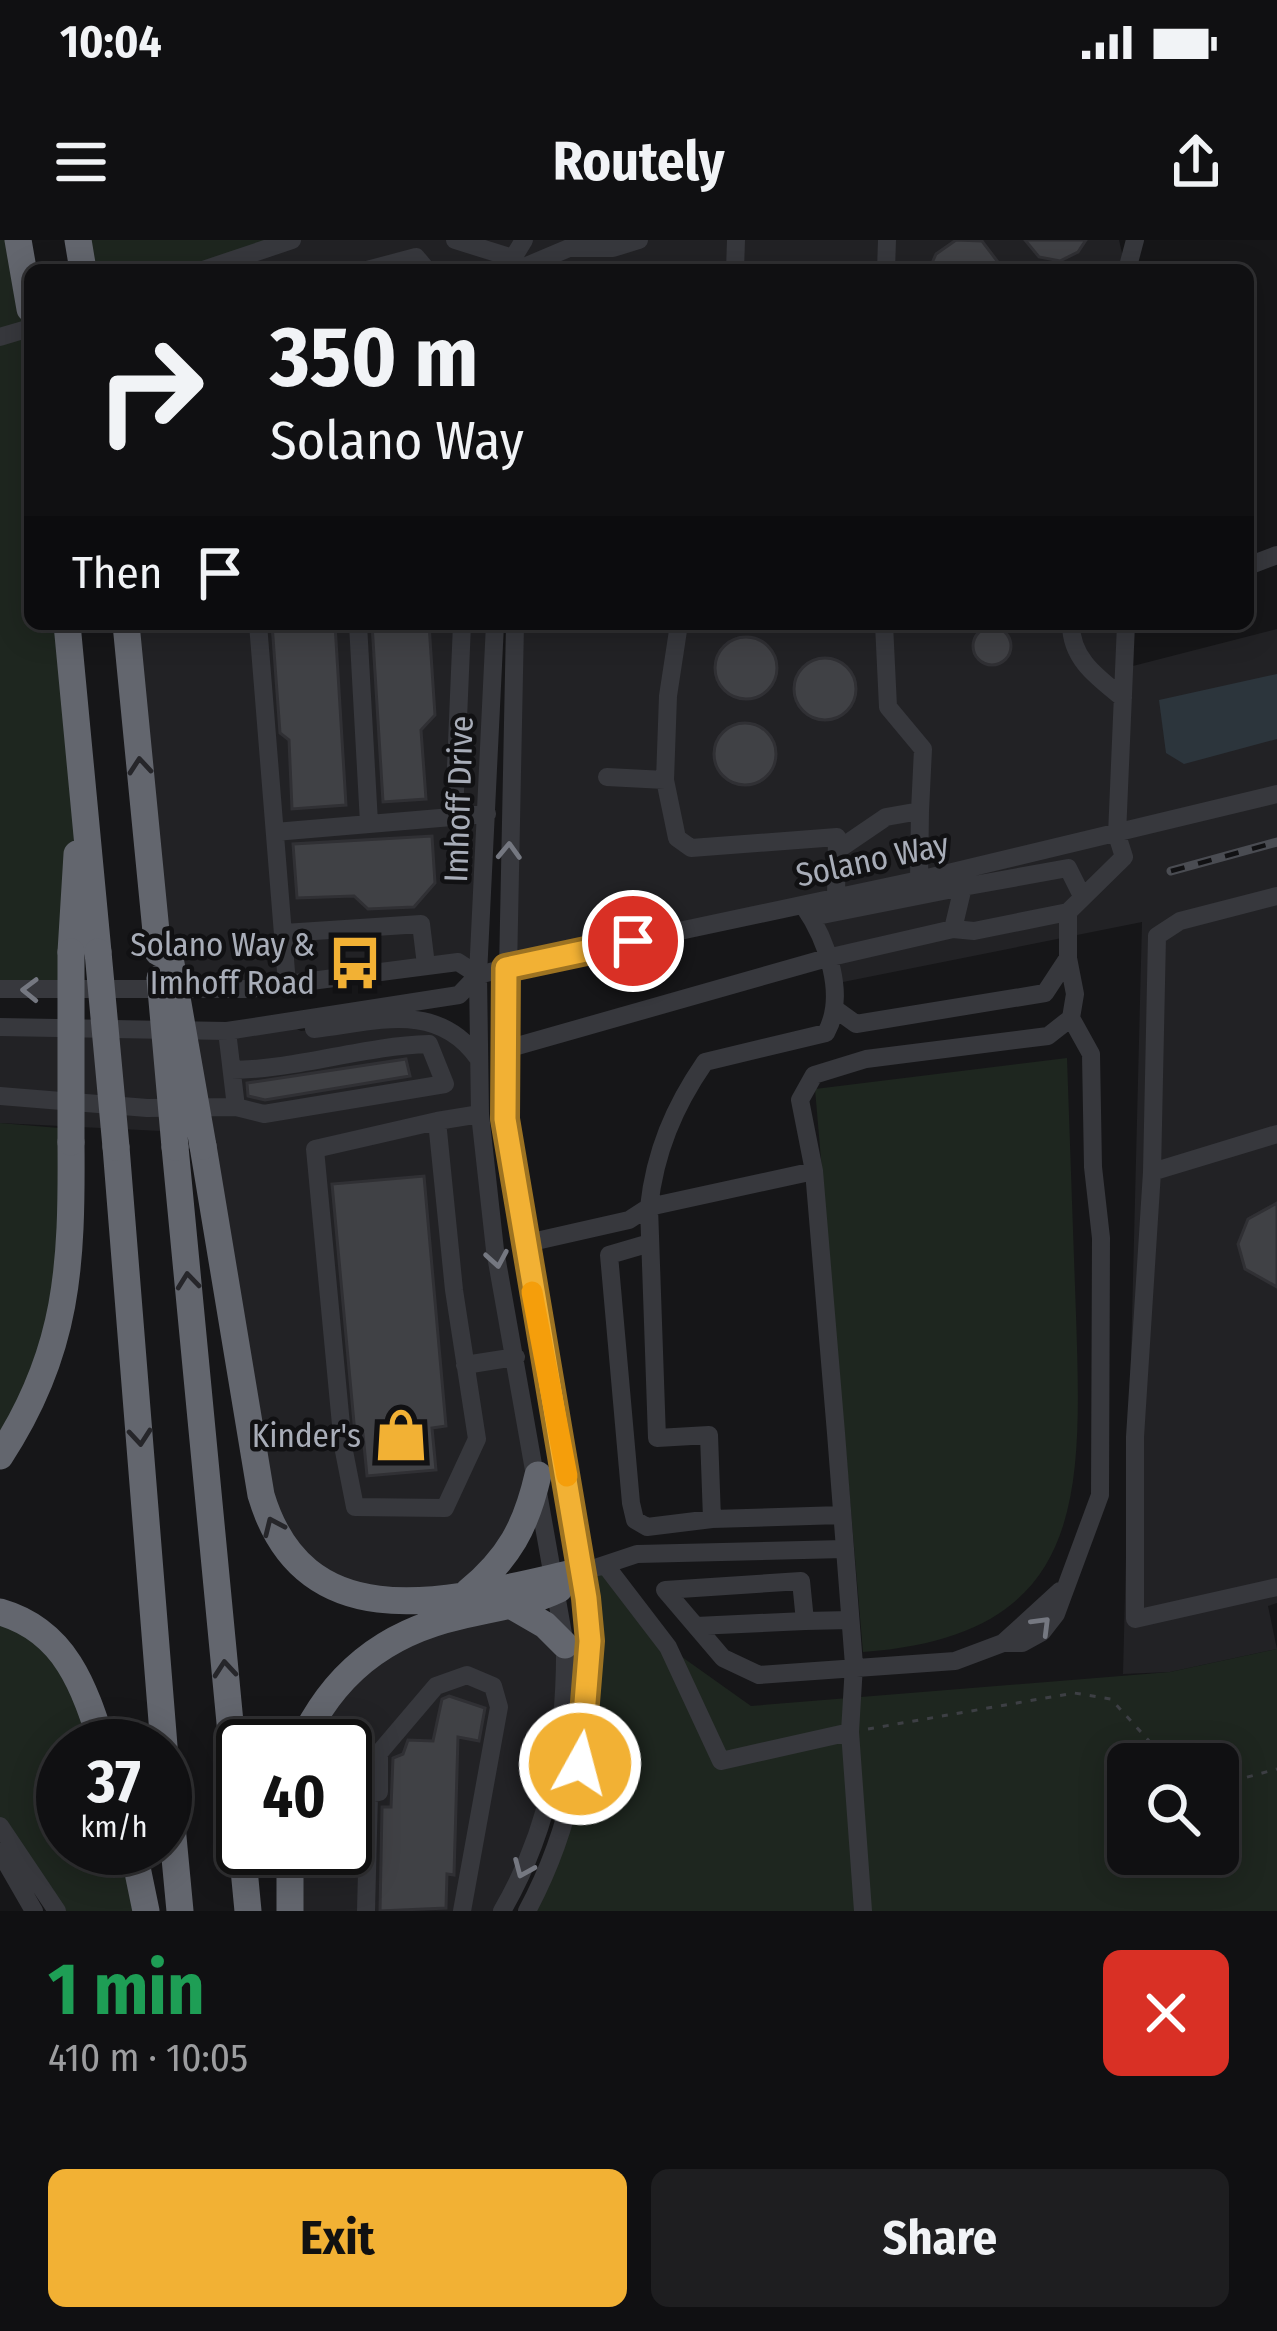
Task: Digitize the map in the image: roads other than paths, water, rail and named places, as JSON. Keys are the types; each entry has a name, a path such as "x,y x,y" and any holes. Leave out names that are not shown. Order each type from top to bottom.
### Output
{"highway":[{"path":"18,240 24,274"},
{"path":"0,1456 37,1393 67,1298 71,1142 85,952 83,802 68,630"},
{"path":"127,630 151,883 189,1147 248,1911"},
{"path":"85,952 116,1147 163,1719"},
{"path":"189,1147 271,1527 308,1574 356,1598 393,1602 575,1576"},
{"path":"468,1592 510,1552 527,1520 538,1475"},
{"path":"313,1719 343,1675 383,1644 416,1628 512,1606 575,1576"},
{"path":"512,1606 545,1625 565,1645"},
{"path":"0,1612 33,1627 69,1658 93,1719"},
{"path":"139,1875 146,1911"},
{"path":"176,1875 179,1911"},
{"path":"290,1875 290,1911"}],"street":[{"path":"221,264 292,240"},
{"path":"455,240 514,260 639,240"},
{"path":"514,260 524,240"},
{"path":"606,248 613,264"},
{"path":"390,264 416,257 422,264"},
{"path":"258,630 287,984"},
{"path":"358,630 369,823"},
{"path":"454,815 462,630"},
{"name":"Imhoff Drive","path":"495,630 478,975 480,1114 495,1250 538,1475 575,1576"},
{"name":"Imhoff Drive","path":"514,630 505,1119 575,1576"},
{"path":"678,630 668,696 665,780 677,838 691,848 837,837 836,898"},
{"path":"884,630 888,707 923,749 919,880"},
{"path":"1071,630 1071,644 1090,670 1123,698"},
{"path":"503,1050 827,958 953,929 974,931 1068,912 1124,857 1118,835 1126,630"},
{"path":"607,777 665,780"},
{"name":"Solano Way","path":"0,1028 226,1031 459,995 478,975 506,968 808,911 836,898 919,880 963,879 1063,847 1277,794"},
{"path":"839,849 886,818 920,811"},
{"path":"275,832 487,814"},
{"path":"1063,847 1082,896"},
{"path":"712,1519 709,1436 657,1438 649,1207 652,1174 676,1103 705,1062 826,1033 838,1011 827,958 808,911 963,879 1068,868"},
{"path":"953,929 963,879"},
{"path":"1277,896 1180,921 1156,936 1152,1172 1136,1437 1135,1618 1277,1587"},
{"path":"805,1621 801,1581 665,1590 723,1658 759,1676 854,1665 887,1668 955,1661 1003,1642 1060,1591 1100,1495 1101,1238 1093,1167 1091,1054 1071,1018 1075,994 1068,912"},
{"path":"284,933 421,924 426,965"},
{"path":"838,1011 856,1024 1045,994 1069,958"},
{"name":"Solano Way","path":"0,989 221,991 458,962 478,975"},
{"path":"930,1051 932,1012"},
{"path":"281,1022 301,1031 418,1017 464,1037 478,1058"},
{"path":"863,1911 850,1732 854,1665 814,1172 800,1100 814,1075 866,1059 1048,1036 1071,1018"},
{"path":"226,1031 236,1107"},
{"path":"0,1096 148,1108 236,1107 264,1114 445,1084 429,1045 388,1046 284,1070 232,1070"},
{"path":"437,1121 477,1439 445,1508 355,1507 343,1446 315,1149 437,1121 480,1114"},
{"path":"1152,1172 1277,1134"},
{"path":"523,1244 629,1220 649,1207 814,1172"},
{"path":"650,1243 609,1255 635,1520 647,1527 712,1519 842,1515"},
{"path":"465,1365 516,1357"},
{"path":"575,1576 638,1554 844,1549"},
{"path":"502,1911 522,1877 547,1809 563,1714 565,1645 575,1576"},
{"path":"575,1576 668,1647 707,1742 721,1761 850,1732"},
{"path":"527,1911 550,1868 573,1804 587,1724 590,1641 575,1576"},
{"path":"696,1626 850,1620"},
{"path":"366,1911 369,1794 380,1792 380,1753 436,1686 467,1675 493,1686 499,1707 462,1911"},
{"path":"0,1826 57,1911"},
{"path":"0,1852 34,1911"}],"railway":[{"path":"1171,871 1277,842"}],"place":[{"name":"Solano Way & Imhoff Road","path":"355,963"},
{"name":"Kinder's","path":"401,1435"}]}
